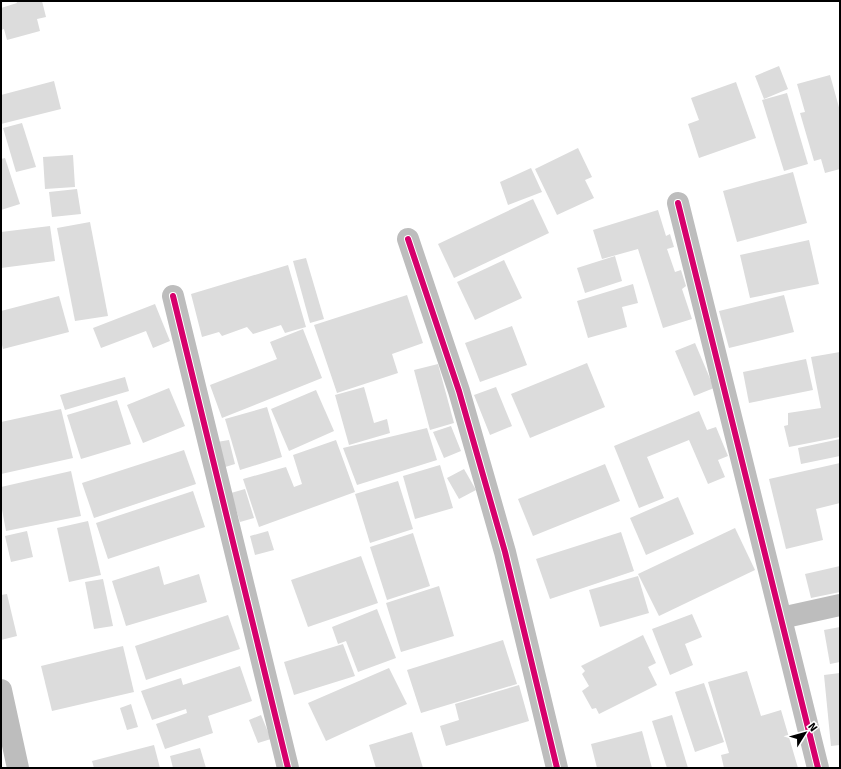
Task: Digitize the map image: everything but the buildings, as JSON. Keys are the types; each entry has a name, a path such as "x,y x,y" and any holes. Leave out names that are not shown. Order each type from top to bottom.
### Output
{"street":[{"path":"678,203 818,768"},
{"path":"408,239 459,391 500,536 557,768"},
{"path":"173,296 288,768"},
{"path":"781,618 840,605"},
{"path":"1,690 18,768"}],"cycle path":[{"path":"678,203 818,768"},
{"path":"408,239 459,391 505,552 557,768"},
{"path":"173,296 288,768"}]}
